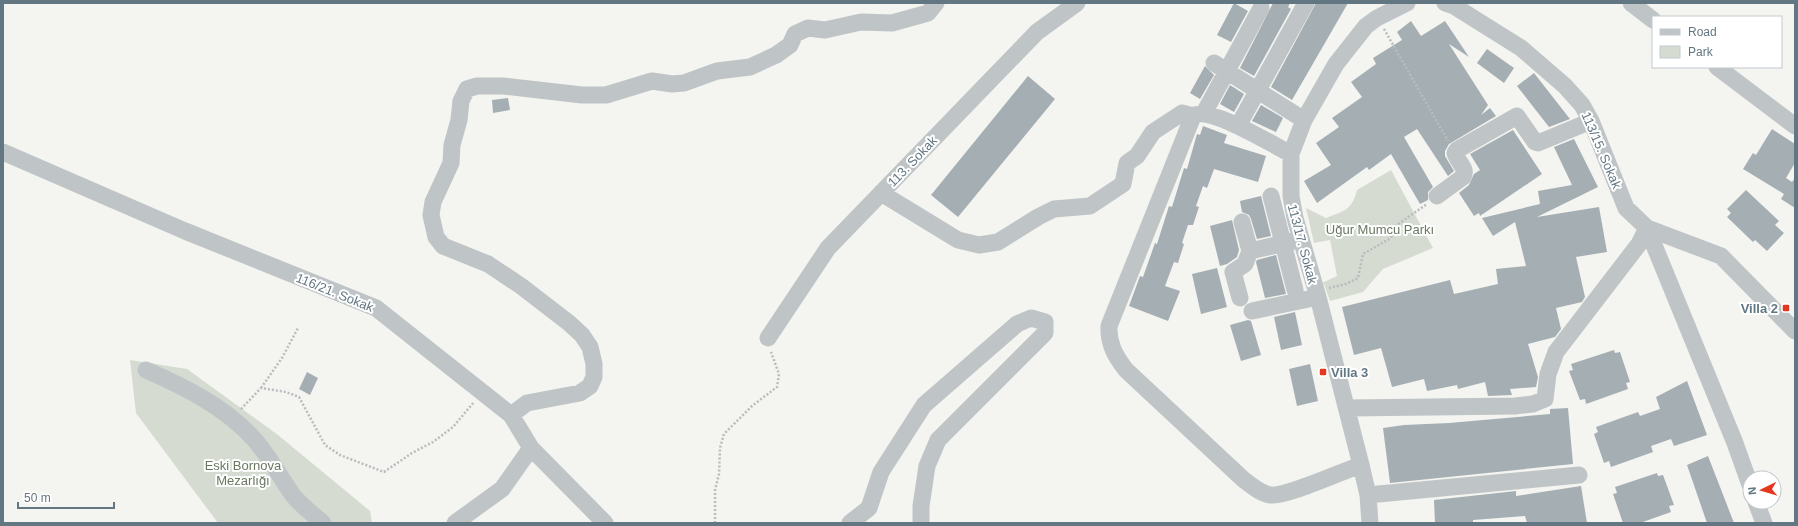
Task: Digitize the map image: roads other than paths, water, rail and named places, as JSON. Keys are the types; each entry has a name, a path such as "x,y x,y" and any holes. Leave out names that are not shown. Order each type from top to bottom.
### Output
{"street":[{"path":"511,415 527,403 580,393 590,386 594,377 594,364 590,346 582,335 569,323 521,286 488,264 443,246 436,237 431,216 433,202 452,163 452,145 460,120 461,101 467,89 477,86 503,86 582,95 606,95 652,82 672,84 684,83 717,71 750,67 776,55 790,45 795,34 808,28 825,30 861,22 892,23 928,13 936,3"},
{"name":"113. Sokak","path":"768,338 828,248 1037,32 1077,3"},
{"path":"1238,126 1306,3"},
{"name":"113/17. Sokak","path":"1369,522 1368,494 1361,465 1317,294 1300,240 1291,196 1291,154 1304,120 1336,64 1366,26 1377,18 1407,3"},
{"path":"1631,3 1652,19"},
{"name":"113/15. Sokak","path":"1449,4 1521,48 1565,86 1582,105 1591,120 1626,208 1647,228"},
{"path":"1261,8 1220,67 1198,115 1109,326 1109,335 1113,351 1126,370 1238,475 1266,494 1272,496 1288,492 1361,465"},
{"path":"1220,67 1304,120"},
{"path":"1717,68 1795,126"},
{"path":"881,193 958,240 979,245 998,242 1038,217 1054,209 1090,206 1123,184 1127,163 1137,156 1153,132 1182,113 1198,115 1238,126 1291,154"},
{"path":"1437,196 1463,177 1465,173 1455,154 1458,150 1517,116 1535,142 1538,143 1591,120"},
{"name":"116/21. Sokak","path":"3,152 185,231 376,308 482,394 511,415 531,448 605,523"},
{"path":"1271,196 1295,290"},
{"path":"1240,298 1233,272 1245,264 1250,251 1242,222"},
{"path":"1647,228 1722,256 1795,331"},
{"path":"1347,408 1515,406 1533,404 1545,399 1548,374 1556,352 1640,244 1647,228"},
{"path":"1647,228 1745,470"},
{"path":"1250,251 1300,240"},
{"path":"1252,310 1317,294"},
{"path":"850,523 869,508 881,472 924,405 1017,324 1031,318 1045,322 1045,333 938,440 927,466 920,506 921,523"},
{"path":"146,370 193,393 232,418 253,438 274,464 293,495 323,523"},
{"path":"454,523 502,489 531,448"},
{"path":"1368,494 1579,475"},
{"path":"1759,510 1764,523"}],"place":[{"name":"Villa 2","path":"1786,308"},
{"name":"Villa 3","path":"1323,372"}],"park label":[{"name":"Uğur Mumcu Parkı","path":"1380,229"},
{"name":"Eski Bornova Mezarlığı","path":"243,472"}]}
